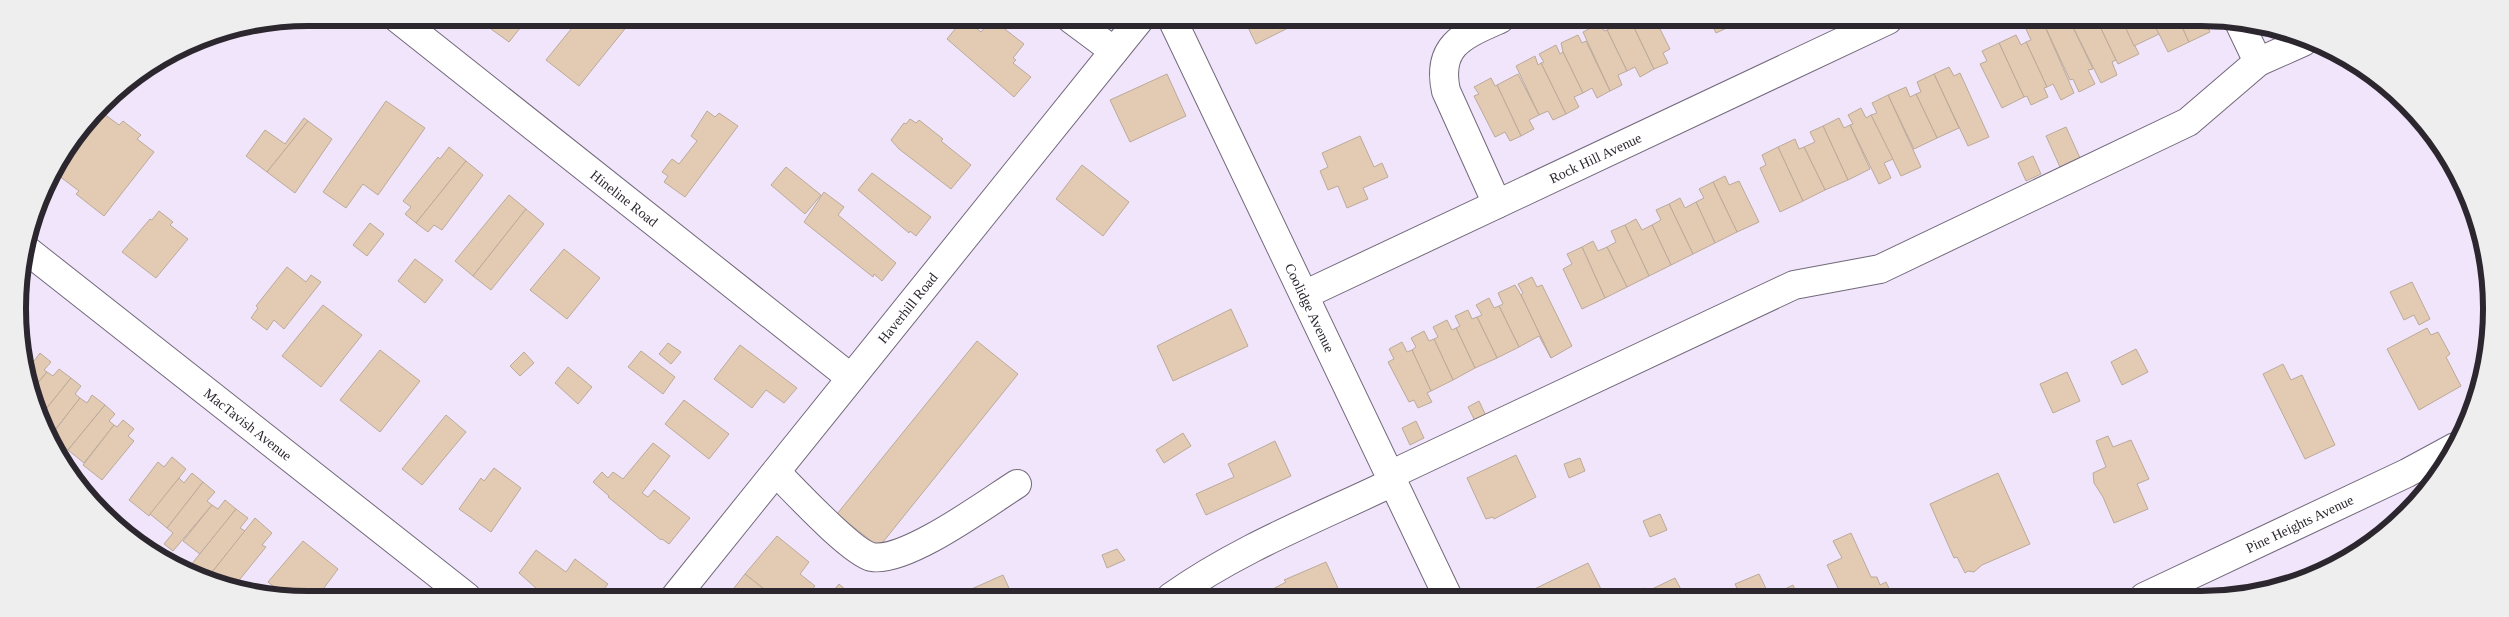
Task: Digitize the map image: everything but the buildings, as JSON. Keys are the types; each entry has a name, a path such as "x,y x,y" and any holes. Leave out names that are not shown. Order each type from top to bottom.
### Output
{"street":[{"name":"Hineline Road","path":"407,26 851,378"},
{"path":"1081,26 1114,51"},
{"name":"Haverhill Road","path":"680,591 1134,26"},
{"name":"Coolidge Avenue","path":"1175,26 1445,591"},
{"path":"1485,26 1467,34 1454,44 1446,60 1443,76 1446,91 1497,204"},
{"name":"Rock Hill Avenue","path":"1304,295 1875,26"},
{"path":"2243,30 2258,62"},
{"path":"1179,591 1194,580 1235,558 1392,479 1794,285 1880,269 2188,122 2258,62 2299,44"},
{"name":"MacTavish Avenue","path":"32,254 459,591"},
{"name":"Pine Heights Avenue","path":"2157,591 2407,473 2442,454"},
{"path":"776,472 855,548 872,557 892,555 925,542 1017,484"}]}
